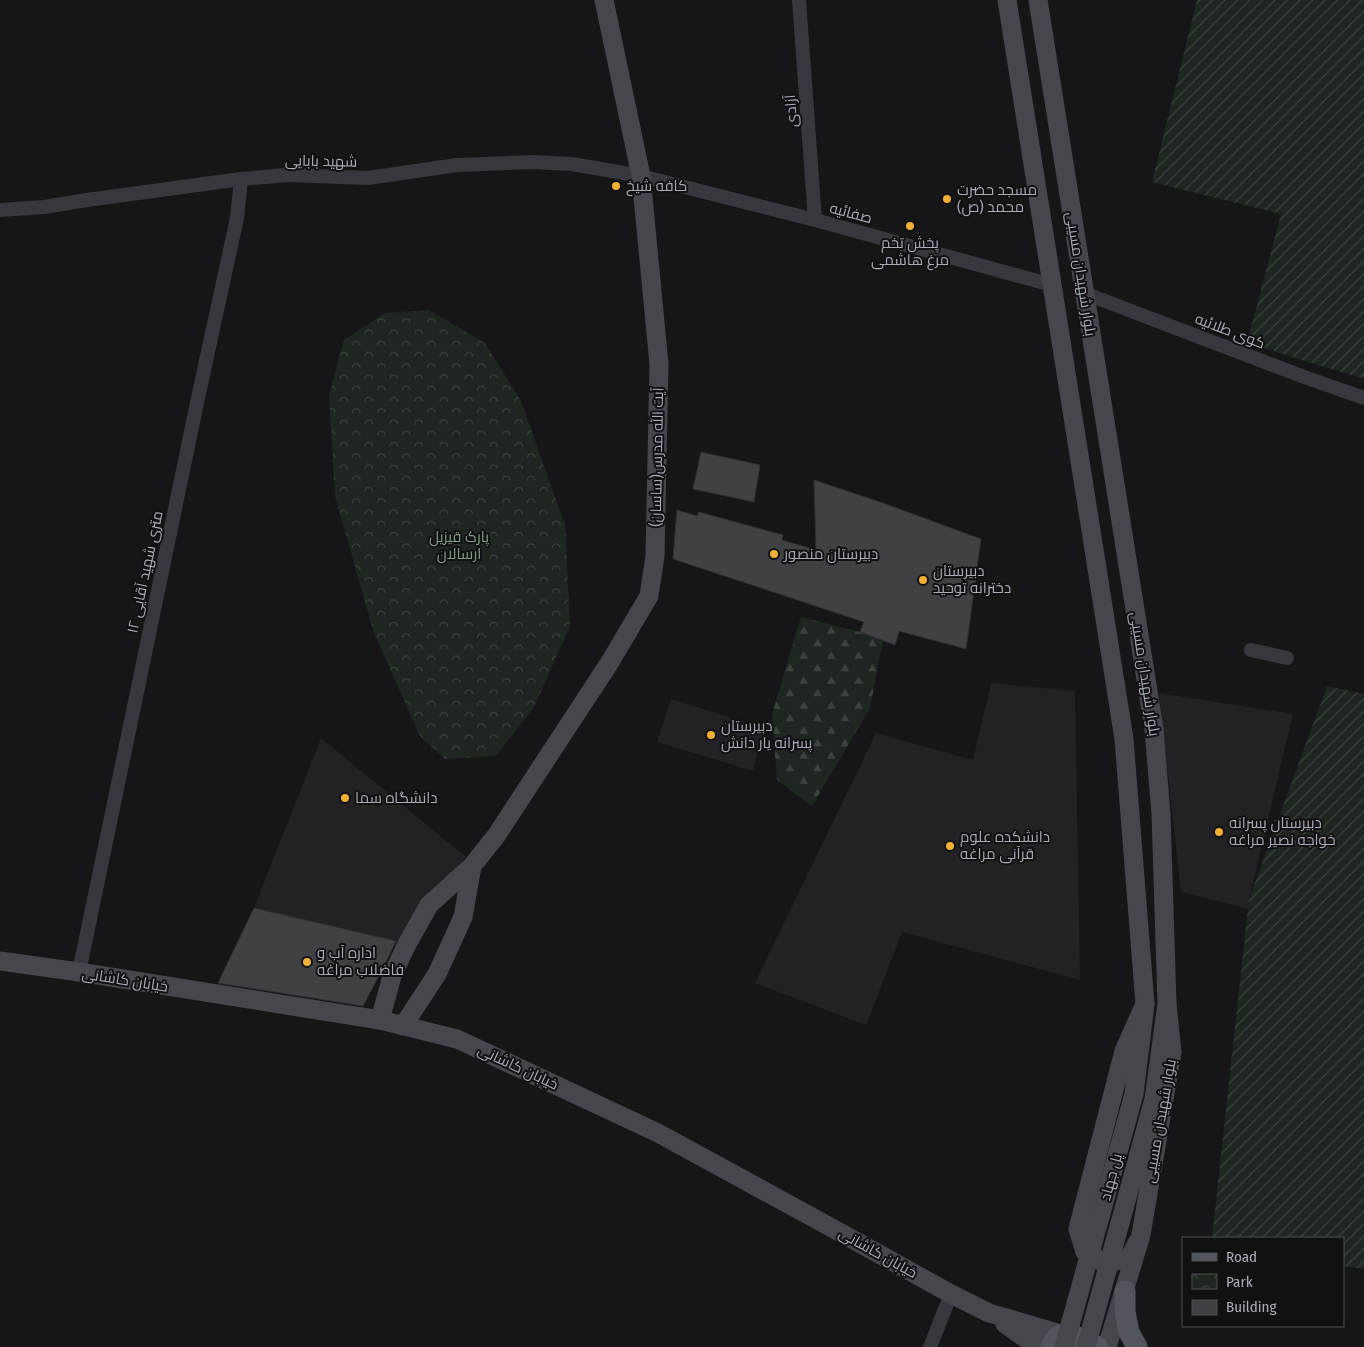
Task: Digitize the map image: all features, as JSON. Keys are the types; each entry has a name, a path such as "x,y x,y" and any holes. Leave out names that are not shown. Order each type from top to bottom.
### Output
{"main road":[{"name":"آیت الله مدرس(ساسان)","path":"380,1020 392,976 407,944 430,905 472,866 496,836 610,662 649,596 655,556 659,364 641,176 604,0"},
{"name":"بلوار شهیدان مسیبی","path":"1007,0 1124,739 1145,1004"},
{"name":"بلوار شهیدان مسیبی","path":"1038,0 1154,729 1161,814 1167,1004 1172,1052 1141,1235 1107,1347"},
{"name":"آیت الله مدرس(ساسان)","path":"403,1026 437,974 462,917 472,866"},
{"name":"خیابان کاشانی","path":"0,961 380,1020 457,1038 658,1133 951,1294 989,1313 1059,1343"},
{"path":"1141,1235 1130,1257 1106,1264 1085,1252 1078,1229 1124,1051 1145,1004"},
{"name":"پل جهاد","path":"1059,1343 1134,1094 1145,1004"},
{"name":"پل جهاد","path":"1086,1347 1154,1099 1167,1004"},
{"path":"1125,1291 1125,1312 1129,1332 1137,1347"},
{"name":"خیابان کاشانی","path":"989,1313 1038,1347"},
{"path":"1059,1343 1066,1334 1098,1347"}],"street":[{"name":"آزادی","path":"799,0 815,220"},
{"name":"شهید بابایی","path":"0,210 44,207 241,179 287,175 368,178 457,165 533,162 572,164 641,176"},
{"name":"صفائیه","path":"641,176 815,220 1052,285"},
{"name":"۱۲ متری شهید آقایی","path":"79,972 237,218 241,179"},
{"name":"کوی طلائیه","path":"1084,293 1306,378 1364,398"},
{"path":"1251,650 1287,658"},
{"path":"930,1347 951,1294"}],"shaded area":[{"name":"دانشکده علوم قرآنی مراغه","path":"991,683 1075,691 1080,980 902,932 866,1025 755,983 876,733 973,760"},
{"name":"دبیرستان پسرانه خواجه نصیر مراغه","path":"1159,693 1293,714 1248,909 1181,892"},
{"name":"دبیرستان پسرانه یار دانش","path":"671,699 764,728 753,771 657,742"},
{"name":"دانشگاه سما","path":"321,738 466,857 397,942 254,908"}],"green space":[{"path":"1197,0 1364,0 1364,379 1247,343 1281,214 1152,182"},
{"name":"پارک قیزیل ارسالان","path":"429,310 485,343 521,401 565,525 570,626 534,707 496,756 445,759 420,736 374,633 335,496 329,395 344,340 385,313"},
{"path":"801,617 883,640 870,708 812,806 777,780 772,714"},
{"path":"1327,686 1364,694 1364,1269 1344,1266 1344,1237 1212,1237 1249,899"}],"building":[{"path":"701,452 760,465 754,502 693,489"},
{"path":"814,480 981,539 966,649 899,631 895,645 860,632 864,622 673,559 677,510 697,516 699,512 783,535 782,540 816,550"},
{"name":"اداره آب و فاضلاب مراغه","path":"254,908 396,941 363,1006 218,983"}],"place":[{"name":"کافه شیخ","path":"616,186"},
{"name":"مسجد حضرت محمد (ص)","path":"947,199"},
{"name":"پخش تخم مرغ هاشمی","path":"910,226"},
{"name":"دبیرستان منصور","path":"774,554"},
{"name":"دبیرستان دخترانه توحید","path":"923,580"},
{"name":"دبیرستان پسرانه یار دانش","path":"711,735"},
{"name":"دانشگاه سما","path":"345,798"},
{"name":"دبیرستان پسرانه خواجه نصیر مراغه","path":"1219,832"},
{"name":"دانشکده علوم قرآنی مراغه","path":"950,846"},
{"name":"اداره آب و فاضلاب مراغه","path":"307,962"}]}
